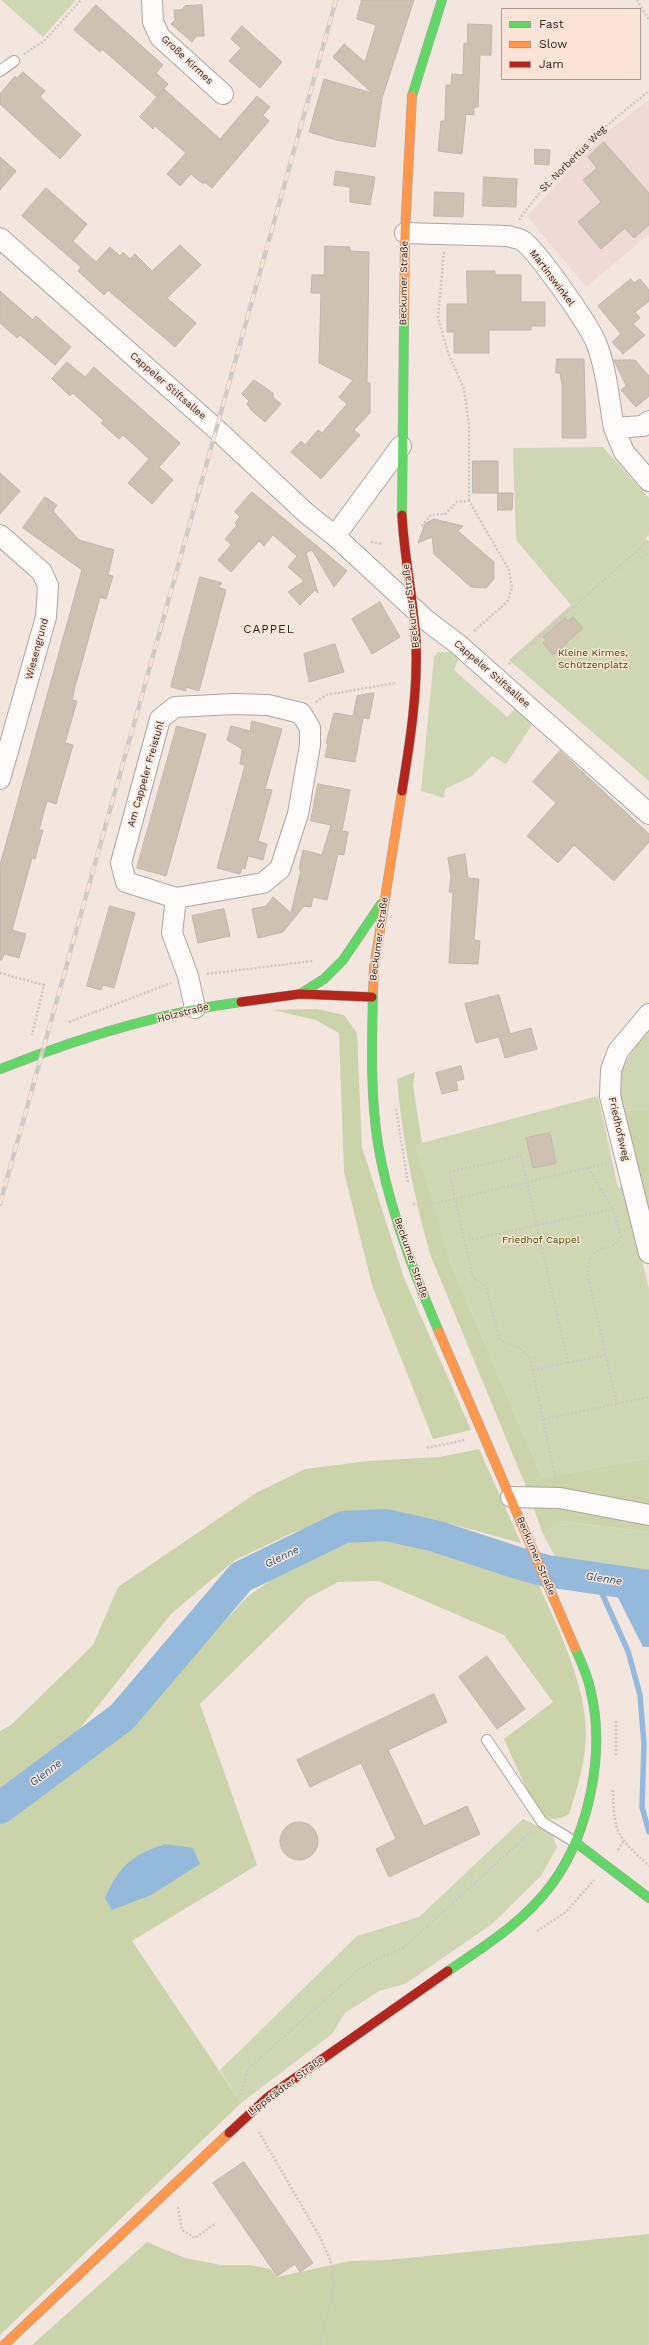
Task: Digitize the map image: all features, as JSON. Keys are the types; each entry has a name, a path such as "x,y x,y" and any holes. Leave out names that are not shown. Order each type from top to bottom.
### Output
{"main road":[{"name":"Beckumer Straße","path":"442,0 411,99 405,233 401,446 403,542 416,641 416,680 409,750 384,900 372,997 373,1085 378,1144 386,1184 422,1292 564,1622 590,1687 595,1717 595,1766 592,1790 575,1842"},
{"path":"300,994 324,979 343,960 384,900"},
{"name":"Holzstraße","path":"0,1069 43,1052 194,1008 300,994 372,997"},
{"path":"575,1842 649,1898"},
{"name":"Lippstädter Straße","path":"4,2345 249,2113 313,2064 498,1937 526,1913 552,1884 575,1842"}],"street":[{"name":"Große Kirmes","path":"152,0 153,22 160,37 223,94"},
{"name":"Martinswinkel","path":"405,233 508,236 522,240 532,250 582,318 597,343 604,364 614,428 624,452 649,481"},
{"name":"Cappeler Stiftsallee","path":"0,238 215,428 306,513 335,536 412,606 459,645 649,814"},
{"path":"614,428 643,426 649,421"},
{"path":"335,536 401,446"},
{"name":"Wiesengrund","path":"0,535 42,572 48,586 46,617 0,779"},
{"name":"Am Cappeler Freistuhl","path":"234,704 268,705 301,713 310,728 310,745 298,814 280,869 263,883 176,898 126,882 121,863 160,719 174,707 234,704"},
{"path":"176,898 172,933 188,976 194,1008"},
{"name":"Friedhofsweg","path":"649,1014 618,1052 611,1070 610,1096 649,1253"},
{"path":"511,1498 560,1498 649,1515"}],"lane":[{"path":"0,71 14,61"},
{"path":"487,1740 542,1822 575,1842"}],"path":[{"path":"14,61 44,40 80,0"},
{"path":"637,0 649,20"},
{"name":"St. Norbertus Weg","path":"508,236 542,189 599,131 649,91"},
{"path":"445,234 438,317 448,353 464,389 469,424 469,501 509,570 512,588 506,602 459,645"},
{"path":"421,529 431,515 445,514 457,502 469,501"},
{"path":"497,679 512,661 649,540"},
{"path":"640,548 649,556"},
{"path":"301,713 326,695 416,680"},
{"path":"0,973 44,986 32,1035"},
{"path":"396,1105 410,1189"},
{"path":"560,1498 533,1370 526,1351 519,1346 504,1342 499,1338 486,1286 473,1278 449,1172 521,1156 568,1363"},
{"path":"413,1204 432,1204 626,1159"},
{"path":"588,1168 613,1209 620,1236 619,1241 615,1245 598,1249 591,1255 588,1265 588,1276 617,1404"},
{"path":"412,1196 415,1210"},
{"path":"464,1241 613,1209"},
{"path":"533,1370 606,1355"},
{"path":"544,1419 649,1397"},
{"path":"426,1448 483,1436"},
{"path":"319,2345 334,2288 331,2262 321,2239 249,2113 242,2090 248,2069 358,1970 403,1948 542,1822"},
{"path":"534,1933 566,1912 608,1866 623,1842"},
{"path":"177,2201 182,2230 195,2238 216,2223"}],"shaded area":[{"path":"649,100 649,234 586,287 527,216 603,135"}],"green space":[{"path":"1,0 76,0 43,37"},
{"name":"Kleine Kirmes, Schützenplatz","path":"603,447 649,498 649,535 645,539 649,542 649,781 509,660 571,605 516,540 513,448"},
{"path":"438,652 455,652 460,656 454,670 507,717 517,707 534,722 506,764 492,756 472,776 445,789 444,798 421,791 434,657"},
{"path":"317,1009 344,1015 357,1033 362,1147 404,1278 471,1430 433,1439 372,1285 344,1172 339,1033 316,1020 273,1010"},
{"path":"649,1032 649,1109 624,1111 620,1087 623,1068 627,1059"},
{"path":"415,1072 413,1085 422,1143 415,1145 451,1264 542,1478 649,1458 649,1532 561,1521 543,1534 525,1484 430,1254 409,1167 397,1079"},
{"name":"Friedhof Cappel","path":"598,1096 618,1188 624,1187 649,1289 649,1458 542,1478 451,1264 414,1145"},
{"path":"649,1109 649,1216 624,1111"},
{"path":"479,1449 521,1543 436,1520 386,1514 343,1515 292,1533 235,1560 171,1614 62,1751 0,1793 0,1731 11,1725 93,1645 118,1587 256,1493 305,1469 368,1461 440,1457"},
{"path":"561,1521 649,1532 649,1572 557,1560 543,1534"},
{"path":"349,1540 384,1540 437,1553 539,1585 570,1657 585,1714 586,1743 583,1764 569,1814 561,1818 552,1819 546,1817 541,1812 529,1793 504,1739 553,1702 504,1635 379,1581 338,1582 308,1598 200,1704 257,1865 132,1941 241,2103 0,2335 0,1822 81,1767 135,1719 247,1597 304,1557"},
{"path":"523,1819 552,1833 557,1847 541,1876 492,1924 405,1984 379,1991 345,2013 332,2034 241,2103 220,2070 357,1936 419,1917"},
{"path":"649,2234 649,2345 32,2345 147,2242 185,2258 221,2265 250,2265 270,2269 277,2277 350,2261 387,2260"}],"water":[{"path":"602,1566 649,1572 649,1647 643,1647"},
{"path":"165,1844 193,1848 200,1864 151,1895 112,1910 105,1898 121,1870 135,1857"}],"building":[{"path":"362,0 414,0 382,98 375,147 336,140 309,132 324,79 372,93 333,57 344,44 365,62 376,25 357,19"},
{"path":"96,5 163,65 156,73 168,84 157,97 102,49 100,52 74,30"},
{"path":"202,5 204,36 197,36 192,42 171,24 175,20 174,10 181,10 185,6"},
{"path":"468,24 492,25 491,55 480,55 478,107 474,107 474,115 466,114 462,154 438,151 441,121 445,121 446,85 451,85 452,74 463,75 464,43 467,44"},
{"path":"242,26 282,62 260,88 229,61 241,48 231,39"},
{"path":"23,72 45,91 40,97 81,135 60,159 0,104 0,94 15,76 17,78"},
{"path":"164,89 220,139 257,96 270,107 263,115 269,121 212,188 206,183 202,183 191,174 180,186 167,174 186,153 155,126 153,129 140,117"},
{"path":"604,142 649,193 649,225 634,238 625,228 601,249 578,222 601,202 583,180 597,168 588,157"},
{"path":"535,149 550,150 549,165 535,164"},
{"path":"0,157 16,171 0,190"},
{"path":"336,171 375,177 370,205 350,202 350,187 334,185"},
{"path":"484,177 517,179 516,207 483,206"},
{"path":"46,188 87,224 73,241 96,262 110,247 120,256 123,252 130,259 135,254 152,271 180,245 201,265 167,298 196,323 175,347 108,290 104,295 78,271 81,267 22,216"},
{"path":"435,192 464,193 463,217 434,216"},
{"path":"325,246 350,247 350,251 369,252 367,383 370,383 370,413 354,430 360,435 321,479 291,452 301,441 305,445 318,430 322,433 347,404 339,397 353,380 319,363 321,293 311,293 312,275 324,275"},
{"path":"467,271 495,271 495,275 521,275 521,302 545,302 545,326 531,326 531,330 489,330 489,353 454,353 454,332 447,332 447,304 467,304"},
{"path":"631,279 634,283 640,279 649,290 649,301 635,312 640,318 633,324 645,335 623,354 612,342 621,334 598,306"},
{"path":"0,291 33,320 36,316 71,347 55,365 20,335 17,338 0,323"},
{"path":"557,359 584,359 586,438 562,438 562,385 560,373 556,373"},
{"path":"614,360 635,360 649,376 649,396 636,407 621,390 626,386"},
{"path":"67,362 85,377 94,367 180,443 159,467 173,480 152,504 128,483 149,459 123,435 119,439 101,423 104,421 73,393 70,396 52,379"},
{"path":"254,380 273,393 273,397 281,404 265,422 252,411 247,404 249,401 242,394"},
{"path":"473,461 498,461 498,493 473,493"},
{"path":"0,473 20,491 0,514"},
{"path":"252,492 347,571 334,587 312,550 306,553 318,593 315,590 300,605 288,592 304,581 288,567 297,556 273,535 264,546 259,541 231,572 218,560 231,545 225,539 237,525 235,523 240,517 235,512"},
{"path":"498,493 513,493 512,510 498,510"},
{"path":"45,497 57,505 53,511 79,540 114,550 108,575 113,576 106,599 100,597 75,687 72,700 77,701 65,743 73,745 56,804 47,801 39,830 43,830 35,859 32,858 12,930 26,934 19,958 4,954 2,960 0,960 0,865 82,570 23,528"},
{"path":"434,519 463,526 458,531 494,562 494,579 486,588 471,587 434,554 432,537 418,543 425,524"},
{"path":"200,577 222,583 218,587 226,590 199,691 186,687 186,691 171,687"},
{"path":"380,602 400,637 372,654 352,619"},
{"path":"573,617 583,628 553,655 543,643 546,640 543,637 565,618 568,621"},
{"path":"335,644 344,672 309,682 304,654"},
{"path":"374,693 369,719 363,718 355,762 325,757 328,744 326,743 334,713 353,716 357,696"},
{"path":"252,721 282,729 265,789 272,790 258,841 267,844 263,860 248,856 245,869 242,868 240,874 217,868 245,765 240,764 242,749 227,740 231,726 250,731"},
{"path":"177,726 206,734 166,876 137,868"},
{"path":"560,751 649,834 649,842 614,881 574,845 558,863 527,836 556,803 533,782"},
{"path":"318,784 350,790 342,831 348,832 344,855 338,854 327,900 313,897 311,907 304,906 283,932 258,938 252,909 266,906 273,897 291,913 301,870 299,869 303,850 322,855 331,825 311,821"},
{"path":"465,854 468,878 479,879 474,940 480,941 478,964 449,963 453,892 449,892 451,877 448,858"},
{"path":"110,906 135,913 114,988 103,985 101,990 87,986"},
{"path":"224,909 230,936 198,943 192,916"},
{"path":"499,995 510,1034 531,1028 537,1049 505,1058 499,1037 476,1043 465,1004"},
{"path":"461,1066 464,1079 456,1081 458,1090 442,1094 436,1073"},
{"path":"550,1133 556,1163 533,1168 526,1138"},
{"path":"487,1656 525,1709 497,1729 459,1677"},
{"path":"434,1694 447,1722 388,1750 424,1826 467,1806 480,1834 389,1877 376,1849 396,1839 361,1763 310,1787 297,1760"},
{"path":"295,1822 303,1822 310,1825 315,1830 318,1841 315,1852 310,1857 303,1860 295,1860 288,1857 283,1852 280,1845 280,1837 283,1830 288,1825"},
{"path":"244,2162 313,2263 300,2272 295,2264 277,2276 213,2183"}],"waterway":[{"name":"Glenne","path":"0,1808 122,1717 241,1577 344,1527 386,1525 435,1536 547,1571 649,1586"},
{"path":"595,1578 628,1651 640,1695 644,1744 642,1807 649,1832"}],"railway":[{"path":"0,1204 336,0"}],"traffic: fast":[{"path":"412,96 442,0"},
{"path":"402,515 404,320"},
{"path":"300,994 324,979 343,960 381,904"},
{"path":"373,990 373,1087 375,1125 382,1168 403,1240 420,1287 439,1332"},
{"path":"0,1069 28,1058 119,1028 180,1013 241,1002"},
{"path":"448,1971 504,1932 530,1910 552,1884 565,1863 576,1840 585,1815 591,1790 595,1764 596,1737 595,1712 590,1688 586,1673 575,1648"},
{"path":"575,1842 649,1898"}],"traffic: slow":[{"path":"404,320 405,233 412,96"},
{"path":"373,990 374,968 402,791"},
{"path":"439,1332 575,1648"},
{"path":"4,2345 229,2133"}],"traffic: jam":[{"path":"402,515 416,642 416,679 413,717 402,791"},
{"path":"241,1002 300,994 372,997"},
{"path":"229,2133 268,2097 448,1971"}],"district":[{"name":"CAPPEL","path":"269,629"}]}
